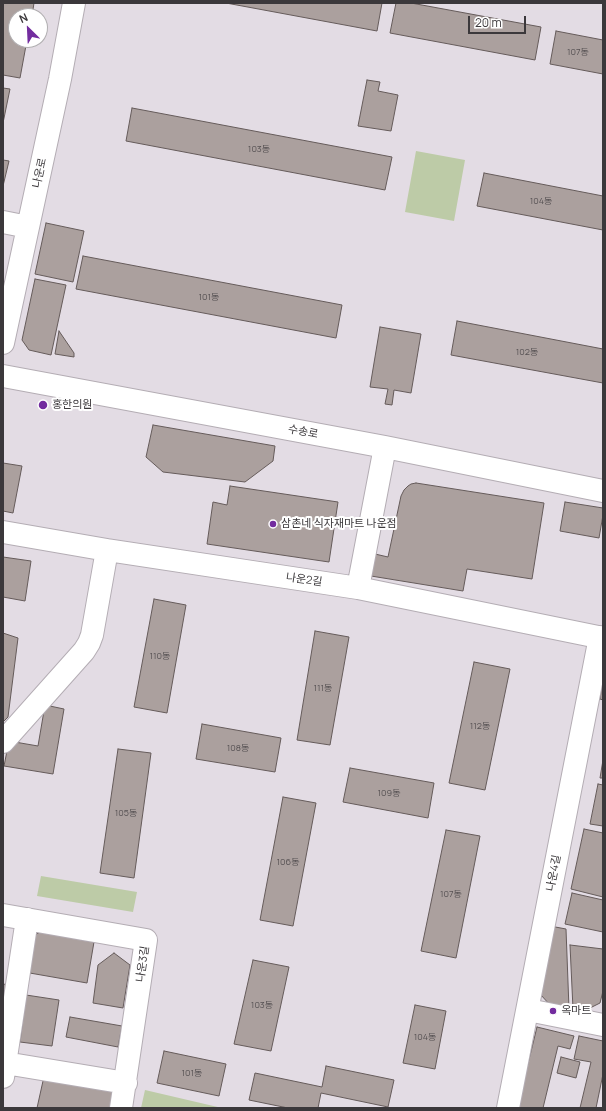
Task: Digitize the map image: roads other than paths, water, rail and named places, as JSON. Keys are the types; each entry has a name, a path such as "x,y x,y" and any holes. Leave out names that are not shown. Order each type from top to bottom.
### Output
{"street":[{"name":"나운로","path":"3,343 60,79 74,3"},
{"path":"3,222 28,227"},
{"name":"수송로","path":"3,376 385,447 603,491"},
{"path":"358,588 385,447"},
{"name":"나운2길","path":"3,532 107,550 358,588 601,638"},
{"path":"3,742 84,651 89,643 92,634 107,550"},
{"name":"나운4길","path":"508,1108 601,638"},
{"name":"나운3길","path":"3,915 146,940 126,1083 121,1108"},
{"path":"26,919 4,1070 126,1083"},
{"path":"528,1010 603,1025"}],"place":[{"name":"홍한의원","path":"43,405"},
{"name":"삼촌네 식자재마트 나운점","path":"273,524"},
{"name":"옥마트","path":"553,1011"}]}
